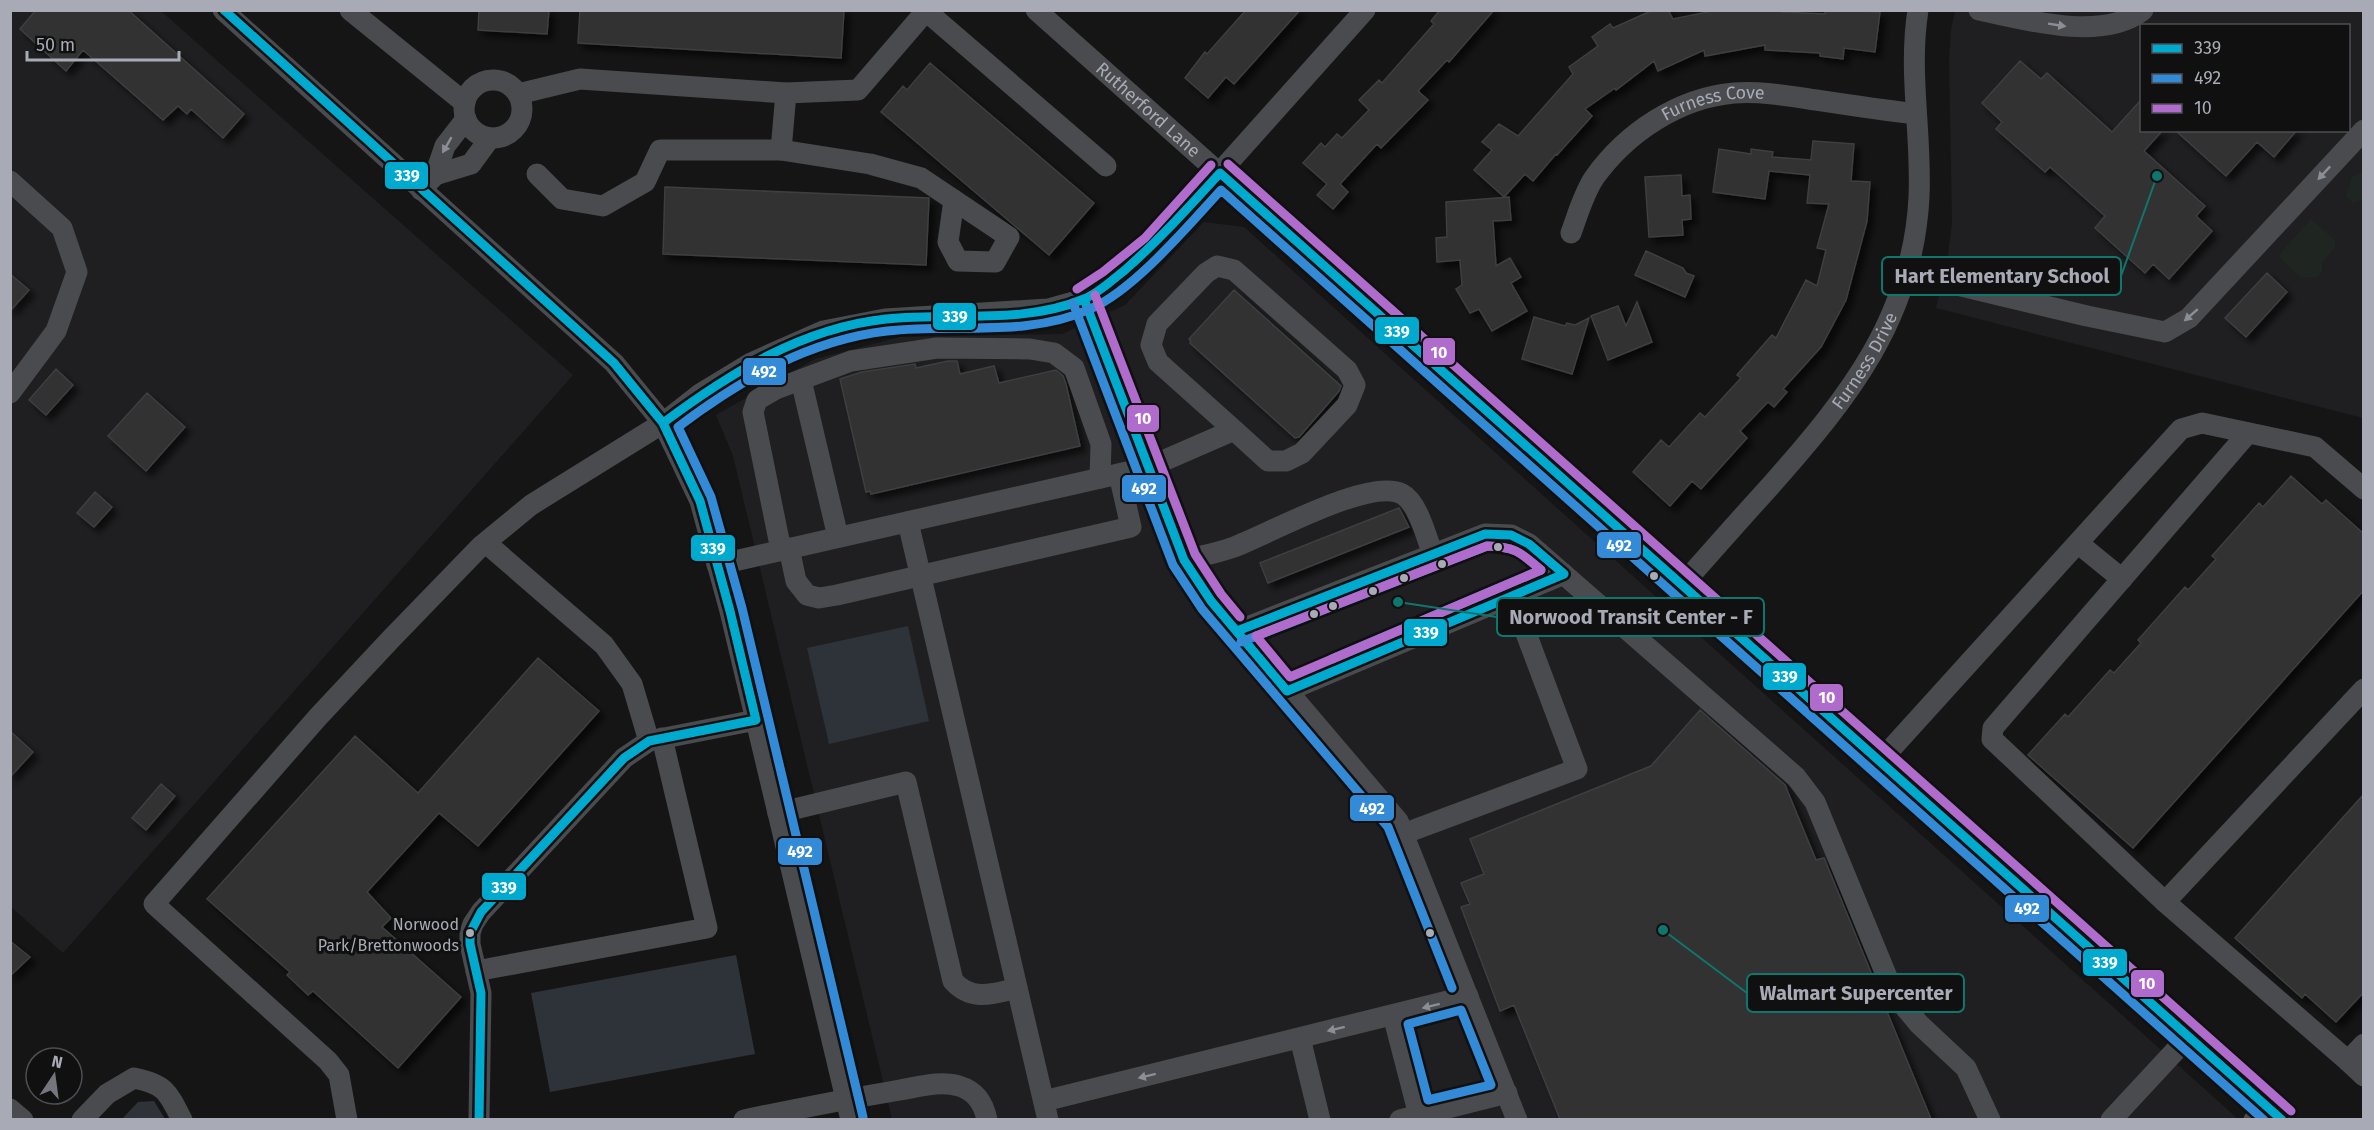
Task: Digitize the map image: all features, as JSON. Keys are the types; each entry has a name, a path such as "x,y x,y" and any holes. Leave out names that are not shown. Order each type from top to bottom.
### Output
{"street":[{"path":"223,10 428,182 614,363 663,423 700,501 717,564 848,1109"},
{"path":"350,10 466,111 473,130 490,138 508,134 515,128 522,112 518,94 504,82 494,80 484,82 468,94 466,111 445,146 428,182"},
{"name":"Rutherford Lane","path":"1036,10 2189,1036 2260,1112 2283,1119"},
{"path":"347,1119 339,1075 328,1060 154,904 318,717 486,543 531,505 663,423 700,394 751,363 824,331 885,319 1048,309 1084,299 1110,282 1153,247 1365,10"},
{"name":"Furness Drive","path":"1682,585 1810,441 1847,395 1869,361 1887,324 1906,273 1919,197 1913,69 1918,10"},
{"path":"1979,10 2065,27 2116,24 2133,18 2143,10"},
{"path":"518,94 580,79 786,93 858,90 926,11 1106,166"},
{"path":"781,150 786,93"},
{"name":"Furness Cove","path":"1570,233 1584,197 1594,180 1627,140 1666,114 1692,104 1732,93 1764,93 1916,114"},
{"path":"1906,273 2165,332 2189,318 2364,130"},
{"path":"428,182 471,164 490,138"},
{"path":"537,174 562,199 603,207 645,182 660,150 781,150 870,164 921,178 954,200"},
{"path":"10,181 62,228 77,272 56,332 10,393"},
{"path":"1217,266 1234,270 1347,370 1355,385 1347,405 1302,453 1286,461 1268,461 1234,430 1158,362 1151,345 1157,324 1206,273 1217,266"},
{"path":"1084,299 1185,560 1211,601 1398,821 1517,1119"},
{"path":"937,348 1030,349 1054,353 1074,368 1110,476 1131,527 819,598 807,596 796,581 785,549 753,412 757,400 776,389 801,380 851,361 937,348"},
{"path":"801,380 838,537"},
{"path":"1880,761 2181,429 2202,423 2315,447 2364,489"},
{"path":"717,564 1149,467 1234,430"},
{"path":"2248,433 1994,728 1992,739 2165,902 2364,1076"},
{"path":"1185,560 1232,548 1327,506 1370,493 1390,490 1403,494 1413,503 1433,555"},
{"path":"908,522 1046,1110 1300,1038 1468,996"},
{"path":"1237,631 1485,534 1511,535 1529,544 1796,777 1815,802 1894,994 1919,1024 1966,1068 1990,1119"},
{"path":"476,971 707,928 655,739 632,684 604,645 486,543"},
{"path":"2079,544 2122,579"},
{"path":"1287,691 1564,574"},
{"path":"1403,834 1577,769 1512,597"},
{"path":"2165,902 2364,689"},
{"path":"479,1119 481,993 470,933 481,912 624,758 655,739 756,720"},
{"path":"778,813 906,782 953,981 962,991 978,994 993,994 1017,988"},
{"path":"1393,1015 1410,1117 1507,1094"},
{"path":"2111,1119 2189,1036"},
{"path":"1300,1038 1320,1119"},
{"path":"2348,1061 2364,1044"},
{"path":"82,1119 107,1094 134,1078 156,1083 171,1098 182,1119"},
{"path":"744,1119 848,1109 939,1084 959,1086 975,1094 985,1108 987,1119"},
{"path":"10,1109 23,1119"}],"shaded area":[{"path":"11,11 161,11 573,375 63,953 11,907"},
{"path":"1955,11 2363,11 2363,418 1936,308 1947,263 1952,223 1949,61"},
{"path":"2363,172 2363,199 2353,203 2346,196 2352,177"},
{"path":"2311,219 2335,240 2335,247 2322,263 2322,272 2317,277 2301,278 2278,256"},
{"path":"1204,222 1244,227 2238,1119 892,1119 733,456 716,415 815,359 900,337 1062,334 1125,305"},
{"path":"908,626 929,721 829,744 807,648"},
{"path":"736,955 755,1054 550,1092 531,993"},
{"path":"154,1101 165,1119 122,1119 138,1102"}],"building":[{"path":"36,10 128,10 244,114 223,138 191,109 187,114 178,106 163,120 83,50 66,71 20,29"},
{"path":"479,10 549,10 547,34 478,30"},
{"path":"580,10 844,10 841,58 578,43"},
{"path":"1246,10 1300,10 1234,84 1226,77 1208,98 1185,78 1205,52 1207,54"},
{"path":"1440,10 1494,10 1449,62 1447,60 1418,91 1428,100 1381,148 1377,144 1340,184 1348,192 1333,209 1317,195 1327,184 1303,163 1321,143 1325,147 1337,134 1342,138 1369,110 1359,100 1379,80 1382,83 1434,24 1431,21"},
{"path":"1653,10 1668,10 1673,19 1718,10 1782,10 1782,12 1825,14 1825,10 1880,12 1875,52 1844,48 1843,59 1820,56 1820,53 1765,50 1765,45 1705,56 1704,50 1658,71 1654,61 1616,90 1615,88 1585,109 1592,116 1533,181 1525,174 1504,197 1474,170 1492,150 1482,142 1499,124 1518,136 1573,74 1569,67 1598,46 1592,37 1610,24 1613,28"},
{"path":"2020,61 2041,79 2047,73 2112,132 2140,101 2140,132 2161,132 2144,151 2205,206 2196,216 2212,231 2169,279 2153,264 2145,273 2095,228 2105,216 2050,167 2045,172 1996,129 2002,122 1982,103"},
{"path":"930,63 1094,203 1049,255 881,112 903,86 907,90"},
{"path":"2177,132 2295,132 2274,157 2257,142 2226,176"},
{"path":"1813,141 1854,144 1851,181 1870,182 1867,221 1846,300 1821,347 1783,389 1787,392 1774,407 1768,402 1740,431 1747,438 1701,489 1692,481 1670,506 1633,472 1661,440 1669,447 1700,413 1705,417 1741,378 1737,375 1772,335 1776,338 1806,280 1817,286 1826,250 1817,248 1829,204 1807,203 1810,175 1769,171 1765,199 1713,192 1719,149 1751,154 1751,149 1773,152 1772,157 1811,160"},
{"path":"1681,175 1682,196 1690,195 1691,219 1682,220 1683,235 1649,237 1645,177"},
{"path":"665,187 929,198 926,265 663,254"},
{"path":"1509,197 1511,220 1493,221 1496,266 1510,258 1521,277 1511,283 1527,311 1492,331 1479,309 1470,313 1456,289 1462,285 1460,260 1437,262 1436,238 1447,237 1446,202"},
{"path":"1646,251 1683,268 1686,273 1694,276 1685,297 1635,275"},
{"path":"2267,273 2287,292 2246,337 2225,318"},
{"path":"10,274 29,290 10,311"},
{"path":"1234,290 1341,386 1299,437 1295,438 1190,343 1189,339"},
{"path":"1637,302 1652,342 1608,360 1591,316 1618,306 1626,326"},
{"path":"1534,317 1565,326 1567,323 1575,325 1589,318 1572,374 1522,359"},
{"path":"957,361 960,374 994,366 999,383 1056,370 1063,376 1066,384 1080,446 871,494 870,491 866,492 840,379 862,372 915,364 916,368"},
{"path":"56,369 73,385 46,415 29,400"},
{"path":"147,393 185,427 146,471 108,436"},
{"path":"2291,476 2322,504 2326,500 2364,534 2364,590 2133,848 2028,755 2065,714 2068,717 2110,670 2114,673 2141,643 2138,640 2185,587 2188,590 2216,559 2212,556 2259,503 2263,507"},
{"path":"95,492 112,507 94,527 77,513"},
{"path":"1399,508 1409,527 1268,583 1260,563"},
{"path":"538,658 599,711 478,846 439,813 367,892 391,918 382,927 461,997 398,1068 313,991 308,995 287,975 290,972 207,899 355,736 418,793"},
{"path":"1700,710 1785,785 1816,860 1824,858 1931,1119 1560,1119 1514,1005 1500,1011 1461,907 1470,904 1461,883 1484,874 1470,839 1651,766"},
{"path":"10,731 33,752 10,777"},
{"path":"161,784 175,796 146,830 132,818"},
{"path":"2364,794 2364,992 2336,1022 2305,994 2302,998 2235,938"},
{"path":"10,941 30,957 10,976"}],"transit line":[{"name":"339","path":"224,10 614,363 663,423 700,501 730,611 756,720 649,741 624,758 481,912 470,933 470,944 481,993 479,1120"},
{"name":"10","path":"1228,164 2291,1111"},
{"name":"10","path":"1077,289 1103,272 1145,238 1211,165"},
{"name":"339","path":"1220,173 2282,1120"},
{"name":"339","path":"663,423 741,370 796,343 825,332 886,319 1011,315 1036,312 1084,299 1105,286 1138,259 1220,173"},
{"name":"492","path":"863,1117 742,608 711,497 678,427 751,378 830,343 887,331 1015,327 1041,324 1090,309 1107,300 1160,256 1221,190 2264,1120"},
{"name":"10","path":"1095,295 1195,554 1221,594 1240,617"},
{"name":"339","path":"1084,299 1184,560 1211,601 1287,691"},
{"name":"492","path":"1073,303 1173,565 1202,609 1388,827 1452,988"},
{"name":"339","path":"1237,631 1485,534 1511,535 1529,544 1564,574"},
{"name":"492","path":"1241,642 1487,546 1511,549 1541,570 1332,659"},
{"name":"10","path":"1487,546 1511,549 1541,570 1290,677 1256,636 1487,546"},
{"name":"339","path":"1287,691 1564,574"},
{"name":"492","path":"1461,1010 1491,1085 1428,1100 1408,1024 1461,1010"}],"place":[{"name":"Hart Elementary School","path":"2157,176"},
{"name":"Norwood Transit Center - F","path":"1398,602"},
{"name":"Walmart Supercenter","path":"1663,930"},
{"name":"Norwood Park/Brettonwoods","path":"470,933"}]}
